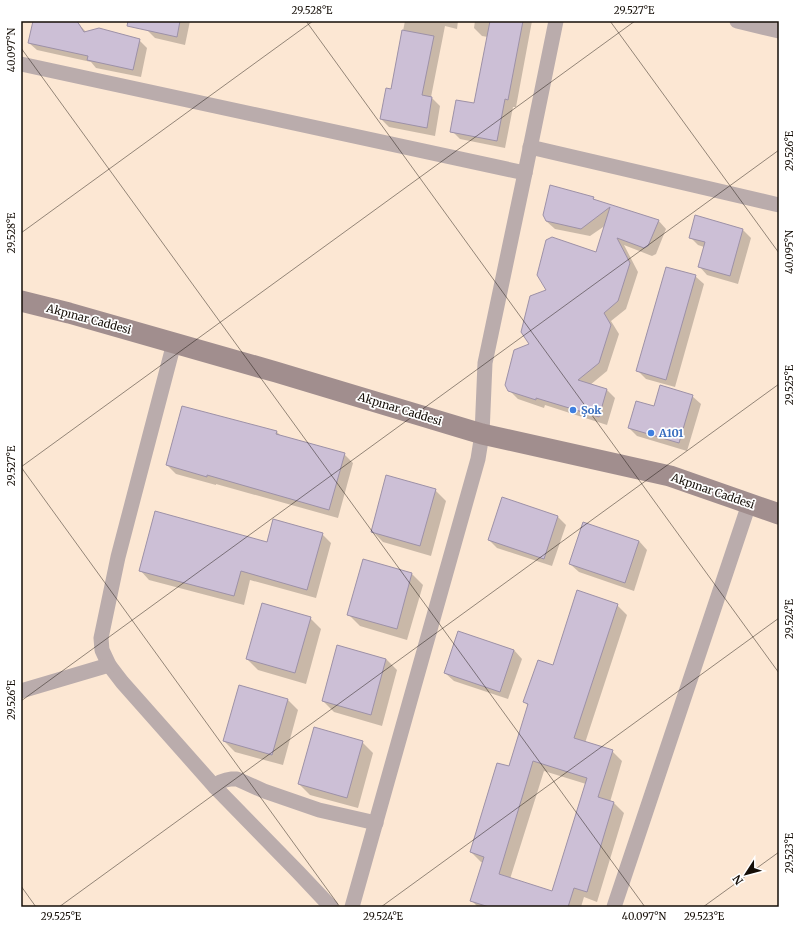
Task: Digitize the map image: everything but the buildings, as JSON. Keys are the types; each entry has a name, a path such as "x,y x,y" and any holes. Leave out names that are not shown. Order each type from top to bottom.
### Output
{"street":[{"path":"352,907 478,459 482,434 485,363 556,21"},
{"path":"737,21 779,31"},
{"path":"21,64 525,173"},
{"path":"530,147 779,206"},
{"name":"Akpınar Caddesi","path":"21,301 69,313 276,372 482,434 670,476 779,514"},
{"path":"174,343 118,557 101,638 102,650 109,665 122,682 215,787 332,907"},
{"path":"614,907 749,504"},
{"path":"21,690 109,665"},
{"path":"215,787 220,782 237,779 264,791 319,810 376,823"}],"place":[{"name":"Şok","path":"573,410"},
{"name":"A101","path":"651,433"}]}
